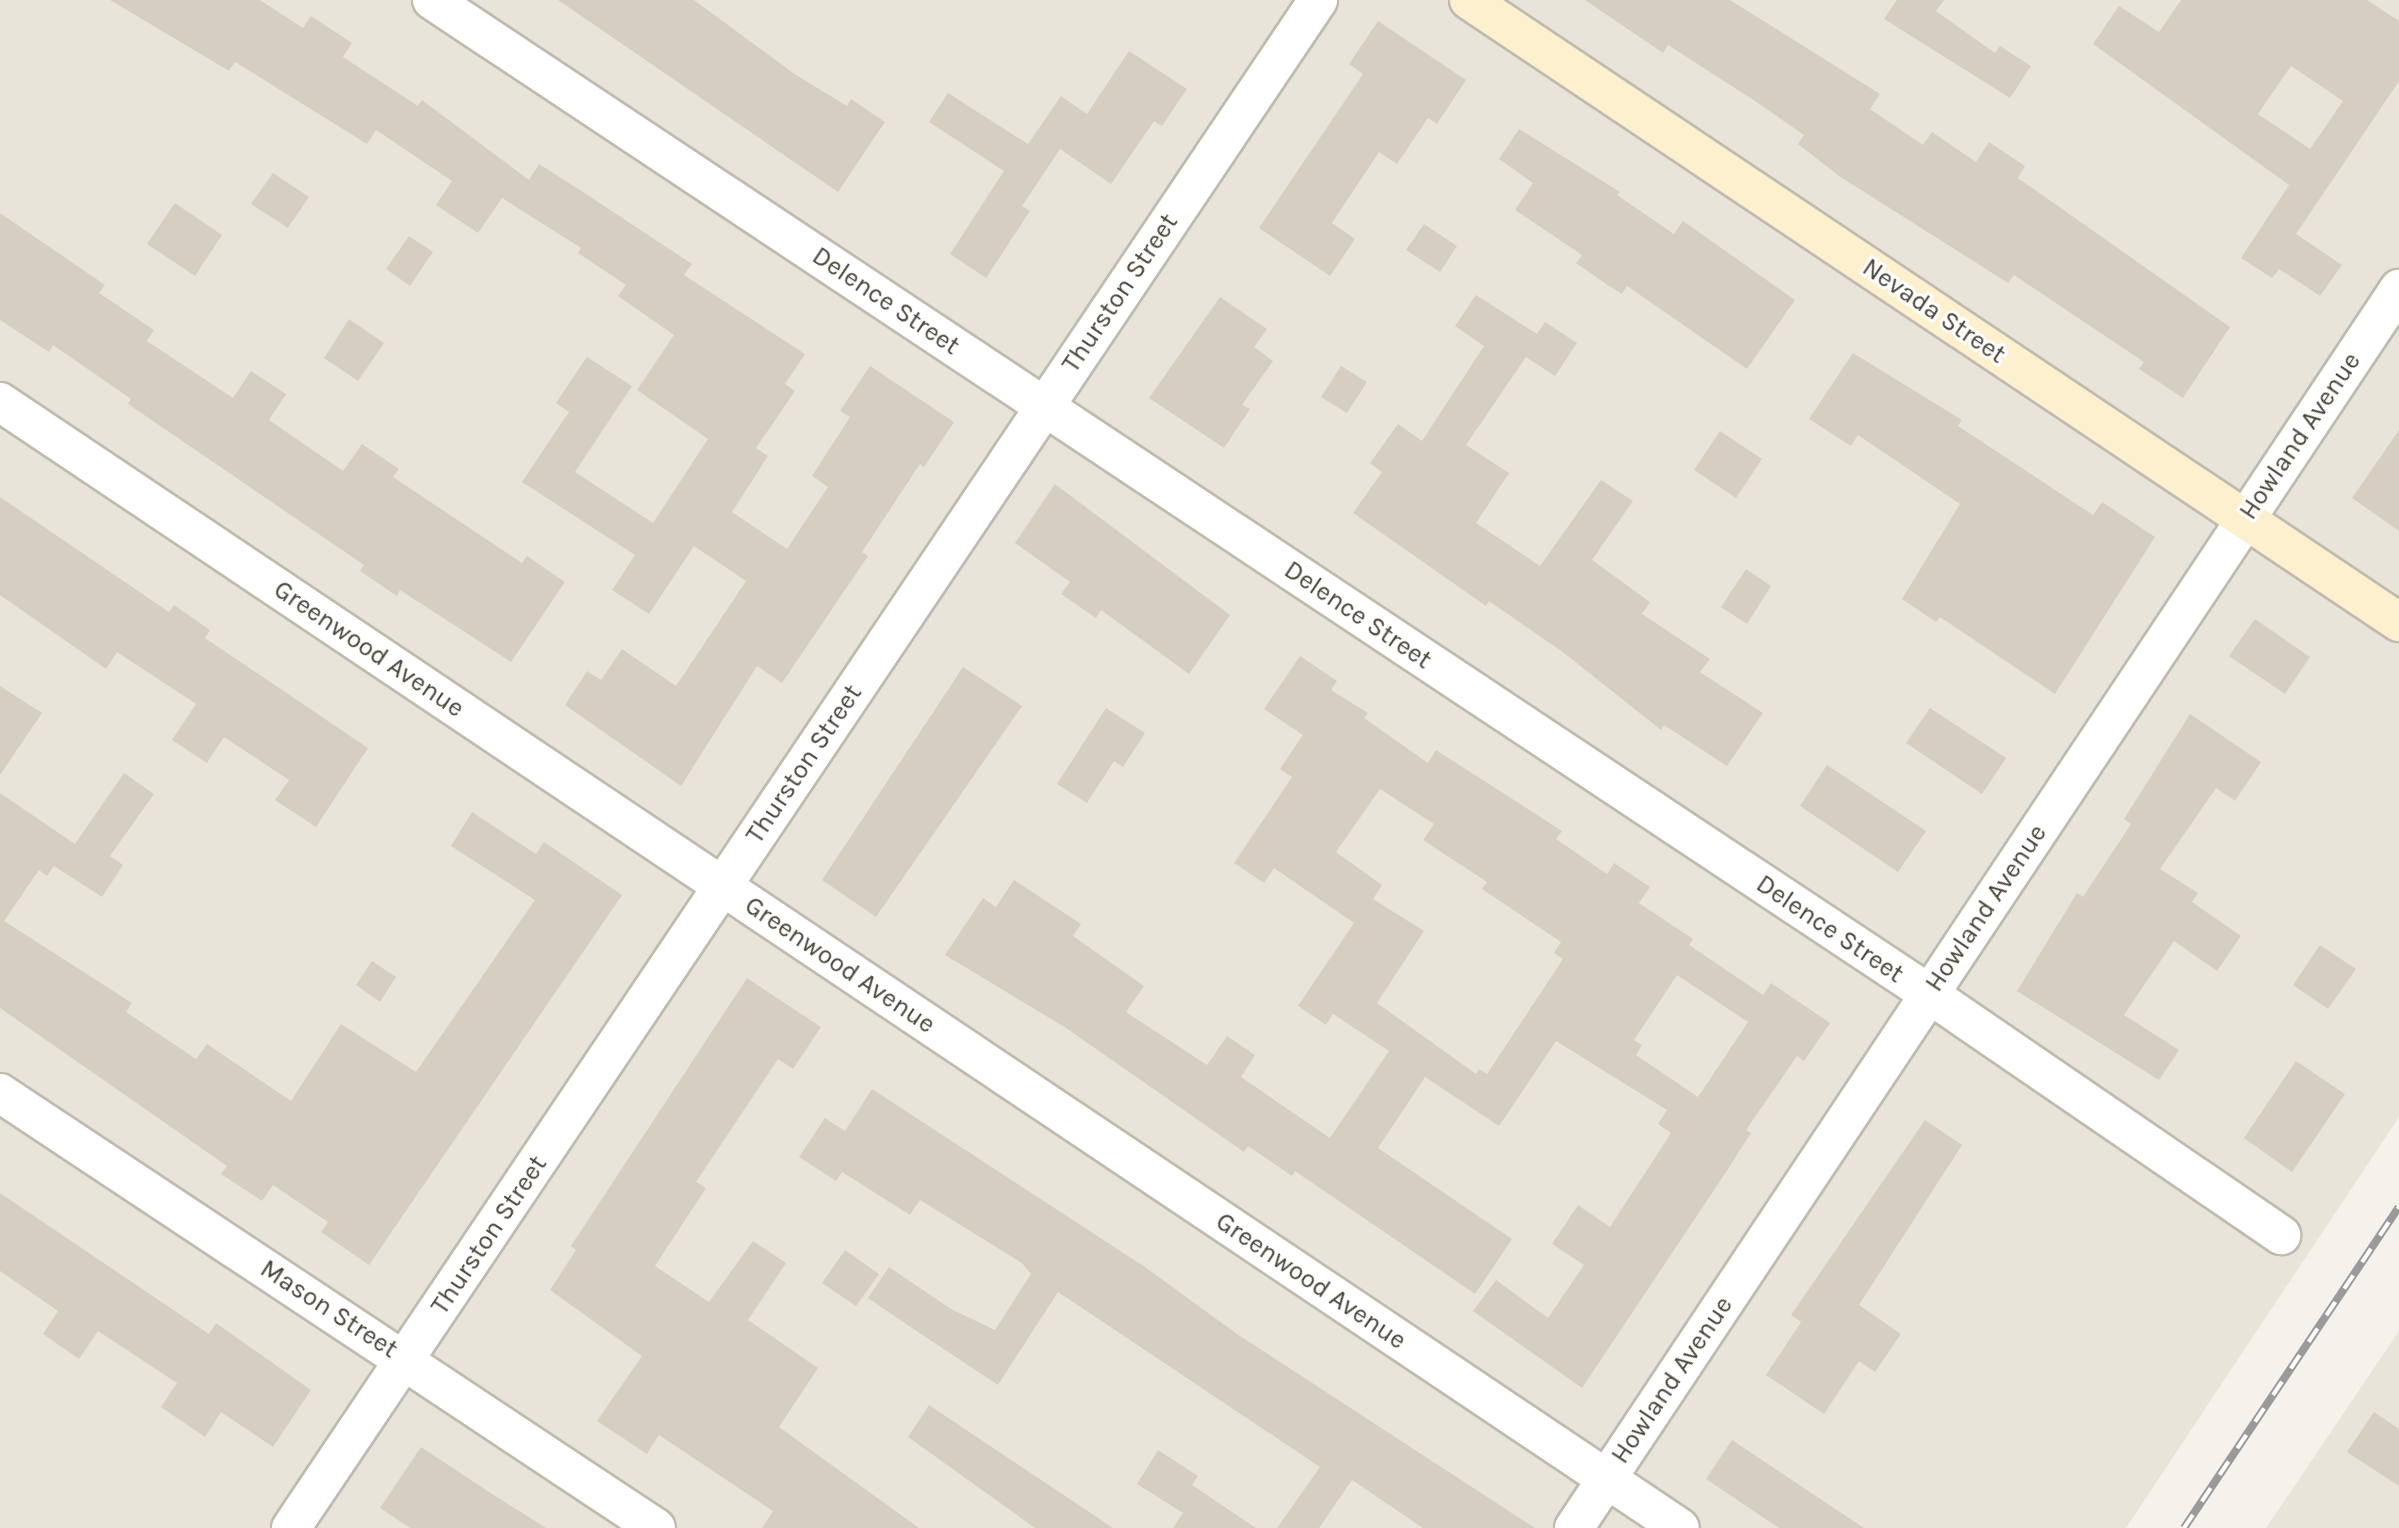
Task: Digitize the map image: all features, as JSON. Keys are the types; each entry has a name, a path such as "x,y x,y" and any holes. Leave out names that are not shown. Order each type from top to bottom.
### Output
{"street":[{"name":"Delence Street","path":"432,0 1929,994 2281,1236"},
{"name":"Thurston Street","path":"291,1528 1318,0"},
{"name":"Nevada Street","path":"1469,0 2399,622"},
{"name":"Howland Avenue","path":"1574,1528 2399,289"},
{"name":"Greenwood Avenue","path":"0,402 1680,1528"},
{"name":"Mason Street","path":"0,1093 405,1359 656,1528"}],"shaded area":[{"path":"0,0 2399,0 2399,1117 2126,1528 0,1528"},
{"path":"2399,1331 2399,1528 2266,1528"}],"building":[{"path":"110,0 260,0 303,28 311,16 352,43 343,57 418,106 422,100 529,180 539,164 580,190 692,264 684,275 805,354 785,384 795,391 756,448 768,456 732,512 787,549 828,487 812,476 850,417 840,411 870,366 954,422 924,467 920,464 862,552 868,556 782,683 757,666 681,786 565,705 587,671 601,680 622,649 676,686 746,581 694,546 649,614 612,590 635,555 522,482 569,412 556,403 587,357 632,386 575,472 653,523 708,439 637,390 674,335 618,296 626,285 578,253 581,248 502,198 478,233 436,205 452,181 376,130 367,144 235,62 229,71"},
{"path":"558,0 694,0 796,75 847,106 851,99 885,122 838,192"},
{"path":"1585,0 1730,0 1880,94 1870,109 1923,145 1932,132 1976,162 1989,142 2025,166 2018,178 2230,327 2183,398 2139,369 2144,362 2014,275 2008,283 1839,176 1798,144 1804,135 1755,101 1668,45 1663,53"},
{"path":"1897,0 1944,0 1936,11 1995,53 2000,46 2031,66 2010,98 1884,19"},
{"path":"2181,0 2367,0 2399,21 2399,81 2296,234 2342,265 2320,296 2279,269 2272,278 2241,258 2289,185 2093,44 2119,6 2159,32","holes":["2291,66 2343,101 2310,149 2258,114"]},
{"path":"1378,21 1466,80 1437,124 1428,118 1397,164 1379,152 1332,223 1355,239 1330,276 1259,228 1363,74 1349,64"},
{"path":"1129,51 1187,89 1162,126 1154,121 1111,184 1060,149 1022,206 1030,211 986,278 950,254 1004,171 929,122 948,93 1028,144 1061,96 1087,114"},
{"path":"1519,129 1620,192 1617,195 1674,234 1683,221 1795,300 1747,369 1627,286 1622,294 1606,284 1576,263 1582,255 1515,210 1533,183 1499,159"},
{"path":"273,173 309,197 288,228 251,204"},
{"path":"175,203 222,235 195,276 147,244"},
{"path":"0,213 105,285 99,293 154,330 147,341 233,398 251,371 286,394 269,420 343,471 362,444 399,469 393,477 522,563 527,556 565,582 511,662 400,590 397,596 360,571 364,565 128,404 131,399 53,345 49,352 0,320"},
{"path":"1424,224 1457,246 1440,272 1406,250"},
{"path":"409,236 433,252 410,286 386,269"},
{"path":"1476,295 1537,334 1545,322 1577,343 1555,376 1526,357 1466,445 1509,473 1476,523 1540,566 1601,480 1633,501 1592,560 1650,602 1642,614 1710,659 1700,672 1763,713 1727,766 1664,725 1661,730 1564,653 1489,601 1486,606 1353,513 1382,472 1370,463 1398,424 1422,441 1484,346 1455,326"},
{"path":"1220,297 1267,329 1254,347 1273,361 1242,405 1250,409 1224,448 1149,398"},
{"path":"349,319 384,343 358,381 324,358"},
{"path":"1853,353 1962,420 1958,426 2093,515 2102,502 2155,537 2055,694 1940,617 1936,622 1902,599 1960,504 1858,435 1851,446 1809,419"},
{"path":"1341,366 1367,382 1347,413 1321,397"},
{"path":"2399,430 2399,531 2352,498"},
{"path":"1720,431 1762,459 1736,498 1694,470"},
{"path":"1055,484 1230,615 1189,674 1101,610 1096,618 1061,594 1070,582 1015,543"},
{"path":"0,497 169,612 174,605 210,630 205,638 368,748 316,827 275,800 289,780 224,737 207,763 172,740 196,704 117,652 106,669 0,595"},
{"path":"1746,569 1771,586 1747,624 1721,607"},
{"path":"2255,619 2310,657 2285,694 2229,656"},
{"path":"1300,656 1337,681 1331,690 1368,713 1364,718 1428,763 1436,750 1562,831 1556,839 1607,874 1614,863 1650,887 1639,903 1693,939 1689,945 1763,995 1771,983 1830,1023 1804,1061 1797,1056 1746,1130 1751,1133 1582,1388 1473,1311 1496,1280 1548,1318 1584,1265 1552,1244 1578,1205 1610,1227 1671,1133 1658,1124 1667,1110 1556,1041 1499,1126 1425,1077 1378,1148 1512,1239 1475,1294 1295,1171 1292,1176 1248,1146 1244,1152 1066,1028 945,955 983,898 996,907 1014,880 1081,924 1073,936 1144,986 1126,1012 1207,1065 1227,1036 1255,1055 1241,1077 1330,1138 1389,1051 1333,1014 1326,1025 1298,1006 1354,923 1274,868 1264,883 1234,863 1292,777 1280,769 1303,735 1264,709","holes":["1380,789 1434,824 1423,840 1487,882 1482,889 1561,942 1554,953 1563,959 1487,1074 1479,1069 1476,1074 1377,1003 1424,931 1373,899 1382,885 1336,852","1677,975 1748,1022 1698,1097 1636,1055 1642,1045 1634,1040"]},
{"path":"963,667 1022,706 876,917 822,880"},
{"path":"0,686 42,713 0,775"},
{"path":"1106,708 1145,733 1123,767 1114,761 1087,803 1057,784"},
{"path":"1930,708 2006,758 1982,794 1906,743"},
{"path":"2190,714 2261,762 2235,801 2216,788 2160,869 2198,893 2192,902 2241,936 2217,971 2174,941 2124,1015 2179,1050 2159,1080 2017,991 2077,893 2083,897 2131,824 2124,819"},
{"path":"1827,765 1926,831 1898,872 1800,806"},
{"path":"124,773 154,794 110,856 123,865 102,897 54,866 47,876 39,870 4,921 132,1003 126,1012 196,1059 207,1044 291,1101 341,1024 416,1072 535,900 451,846 472,812 536,854 544,842 622,895 369,1265 321,1232 328,1222 273,1185 262,1201 221,1174 227,1166 0,1008 0,793 75,844"},
{"path":"2320,945 2356,969 2328,1009 2293,985"},
{"path":"372,961 396,977 380,1002 356,985"},
{"path":"747,978 821,1027 793,1069 778,1059 696,1182 706,1188 655,1266 709,1302 753,1241 786,1263 748,1320 818,1368 779,1427 919,1528 762,1528 773,1511 659,1435 647,1454 597,1421 642,1356 550,1290 576,1250 571,1246"},
{"path":"2296,1061 2345,1094 2292,1172 2244,1138"},
{"path":"872,1089 1145,1267 1237,1334 1535,1528 1423,1528 1352,1480 1319,1528 1277,1528 1320,1467 1058,1292 998,1385 868,1298 889,1267 951,1309 995,1330 1031,1274 1022,1263 920,1200 910,1215 842,1172 836,1181 799,1157 825,1118 845,1131"},
{"path":"1925,1120 1962,1145 1859,1305 1901,1334 1875,1372 1859,1361 1824,1414 1766,1375 1801,1322 1791,1315"},
{"path":"0,1193 209,1334 216,1323 311,1390 273,1447 221,1412 205,1437 161,1407 177,1383 98,1331 79,1359 43,1334 58,1311 0,1271"},
{"path":"845,1250 879,1274 856,1306 822,1283"},
{"path":"929,1405 1113,1528 1035,1528 908,1437"},
{"path":"2374,1412 2399,1429 2399,1486 2347,1452"},
{"path":"1732,1440 1864,1528 1779,1528 1706,1479"},
{"path":"421,1447 546,1528 410,1528 380,1508"},
{"path":"1158,1450 1198,1476 1192,1485 1256,1528 1173,1528 1183,1513 1137,1484"}],"railway":[{"path":"2184,1528 2399,1207"}]}
